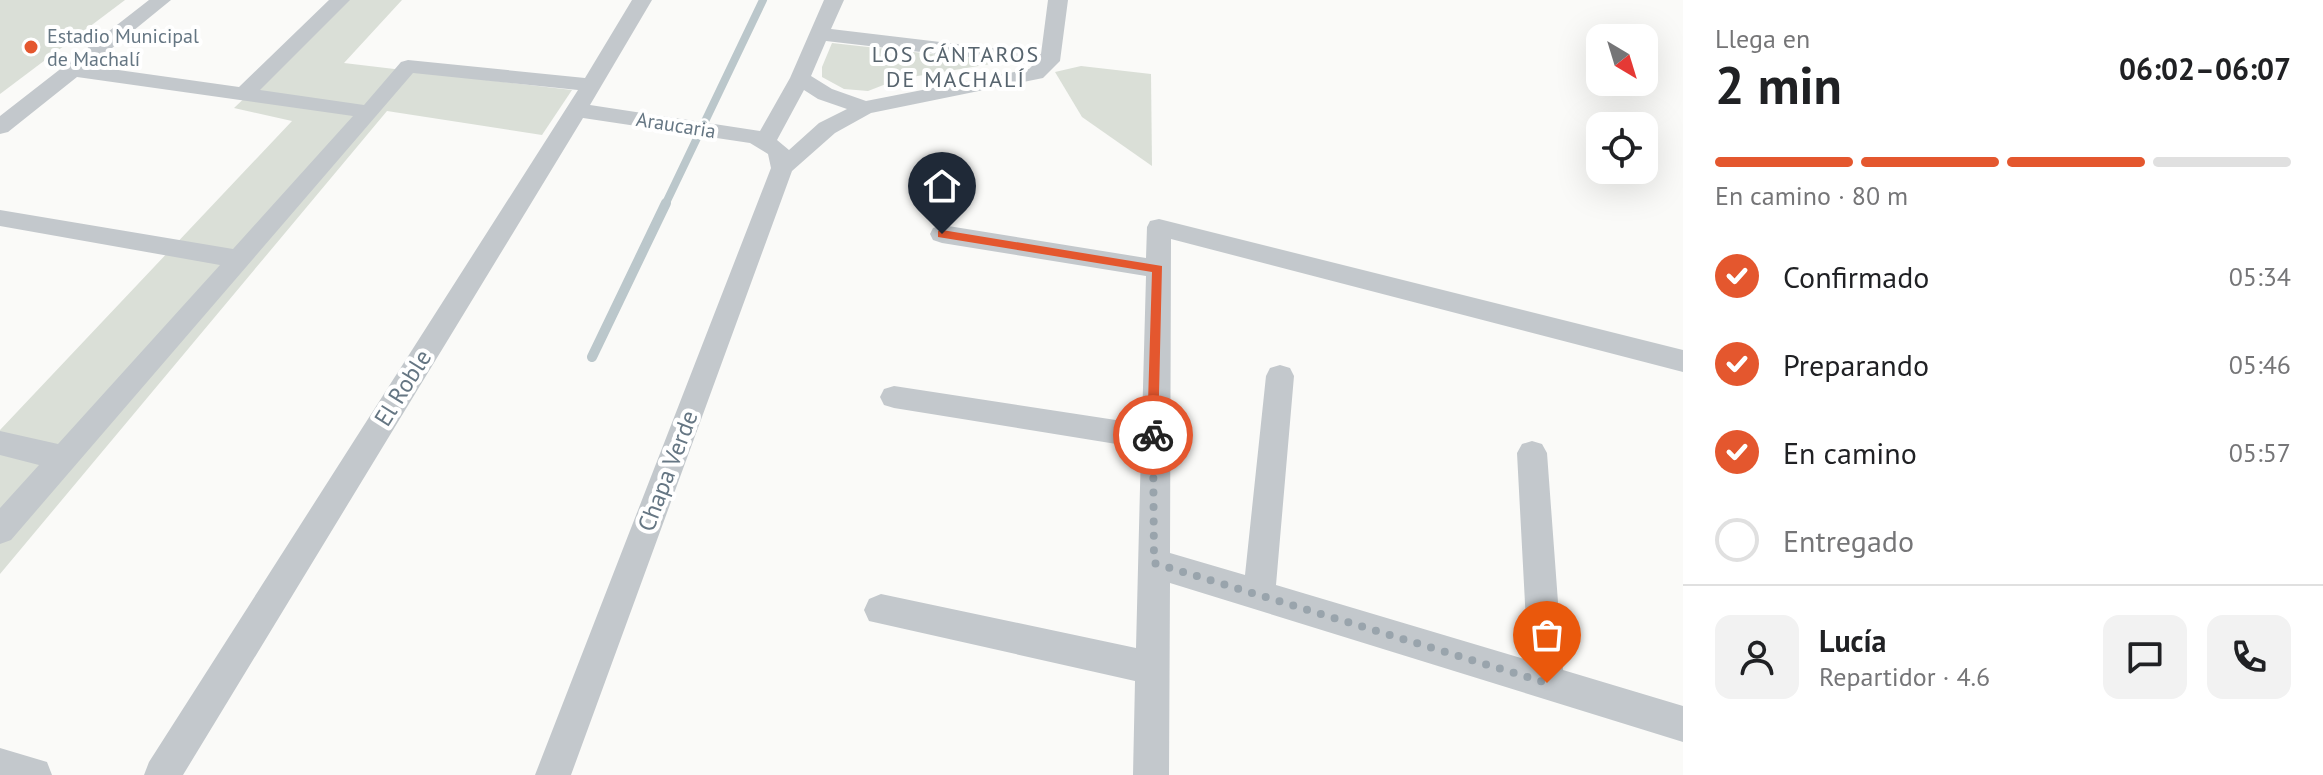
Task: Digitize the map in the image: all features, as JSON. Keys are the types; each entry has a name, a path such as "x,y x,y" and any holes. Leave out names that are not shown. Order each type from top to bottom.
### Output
{"street":[{"path":"0,127 161,0"},
{"path":"243,95 340,0"},
{"name":"El Roble","path":"162,775 642,0"},
{"name":"Chapa Verde","path":"553,775 773,151 834,0"},
{"path":"819,34 1050,61 1058,0"},
{"name":"Chapa Verde","path":"773,151 816,137 865,108 937,91 1024,79 1045,68 1050,61"},
{"name":"Araucaria","path":"369,112 408,66 584,97 773,151"},
{"path":"74,70 369,112"},
{"path":"800,78 825,94 865,108"},
{"path":"0,530 369,112"},
{"path":"0,218 239,259"},
{"path":"1151,775 1153,438 1159,227 1683,361"},
{"path":"942,234 1158,269"},
{"path":"1259,595 1280,376"},
{"path":"894,397 1153,438"},
{"path":"0,443 64,458"},
{"path":"1532,453 1547,683"},
{"path":"1154,563 1683,724"},
{"path":"881,610 1152,668"},
{"path":"0,766 34,775"}],"shaded area":[{"name":"Estadio Municipal de Machalí","path":"0,0 125,0 0,94"},
{"path":"348,0 402,0 344,63 572,90 542,135 387,111 0,574 0,430 292,121 234,108"},
{"name":"LOS CÁNTAROS DE MACHALÍ","path":"832,43 986,60 991,64 899,79 868,91 844,89 822,77 822,67"},
{"path":"1081,66 1151,74 1152,166 1082,117 1055,72"}],"waterway":[{"path":"665,205 763,0"},
{"path":"592,357 666,203"}],"way so far":[{"path":"1153,435 1154,563 1547,683"}],"place":[{"name":"Estadio Municipal de Machalí","path":"31,47"}],"district":[{"name":"LOS CÁNTAROS DE MACHALÍ","path":"956,66"}],"route":[{"path":"942,234 1158,269 1153,435"}]}
